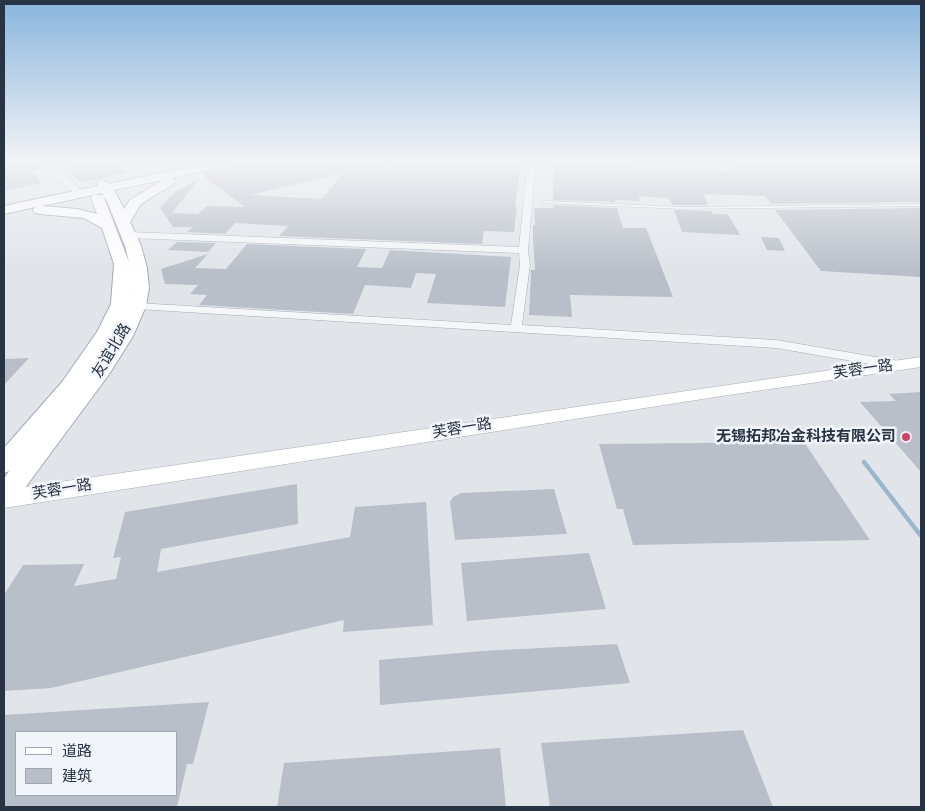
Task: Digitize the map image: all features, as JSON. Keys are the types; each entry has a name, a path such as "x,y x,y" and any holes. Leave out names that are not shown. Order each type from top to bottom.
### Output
{"main road":[{"path":"4,205 42,198"},
{"path":"4,211 56,198"},
{"name":"友谊北路","path":"4,464 70,387 107,332 120,304 122,264 120,227 114,200 111,198"},
{"path":"4,211 65,211 88,215 120,227 132,207 142,198"},
{"name":"友谊北路","path":"6,491 103,369 123,336 137,306 140,288 139,268 120,227"}],"street":[{"path":"516,329 525,265 524,250 529,198"},
{"path":"120,227 524,250"},
{"path":"137,306 776,344 899,365"},
{"name":"芙蓉一路","path":"6,491 714,380 921,352"},
{"name":"芙蓉一路","path":"6,491 921,362"}],"lane":[{"path":"543,202 684,208 921,205"}],"building":[{"path":"170,198 184,198 172,213 198,214 207,206 245,207 233,198 516,198 515,207 517,207 514,232 484,231 482,244 279,236 288,226 235,223 225,234 187,232 193,227 173,227 160,208"},
{"path":"553,198 639,198 640,201 615,200 615,202 553,200"},
{"path":"667,198 705,198 708,205 672,205 669,198"},
{"path":"766,198 921,198 921,202 771,204"},
{"path":"553,205 617,208 623,228 646,228 673,297 570,295 572,317 529,315 531,270 535,270 534,208 553,208"},
{"path":"921,208 921,277 821,271 775,210"},
{"path":"674,210 711,211 713,214 728,214 740,235 682,232"},
{"path":"761,237 779,238 785,251 767,250"},
{"path":"177,242 216,243 208,252 168,250"},
{"path":"247,244 366,249 357,267 382,268 390,250 511,257 505,307 427,303 436,274 416,273 411,288 365,285 353,314 199,305 207,295 190,294 198,285 165,284 161,269 208,254 195,268 226,269"},
{"path":"29,358 4,385 4,359"},
{"name":"无锡拓邦冶金科技有限公司","path":"921,392 921,472 860,402 896,401 889,394"},
{"path":"804,442 870,540 633,545 623,509 617,509 599,444"},
{"path":"297,484 298,524 161,549 157,572 350,537 355,507 426,502 433,625 343,632 344,620 51,688 4,691 4,595 23,565 84,564 74,586 116,579 121,557 113,558 125,512"},
{"path":"554,489 567,534 455,540 450,502 453,497 461,493"},
{"path":"589,553 606,609 467,621 461,563"},
{"path":"617,644 630,683 380,705 379,660 483,651"},
{"path":"209,702 193,764 187,764 180,795 177,807 4,807 4,715"},
{"path":"743,730 773,807 550,807 541,743"},
{"path":"500,748 506,807 277,807 284,763"}],"waterway":[{"path":"864,462 921,536"}],"place":[{"name":"无锡拓邦冶金科技有限公司","path":"906,437"}]}
